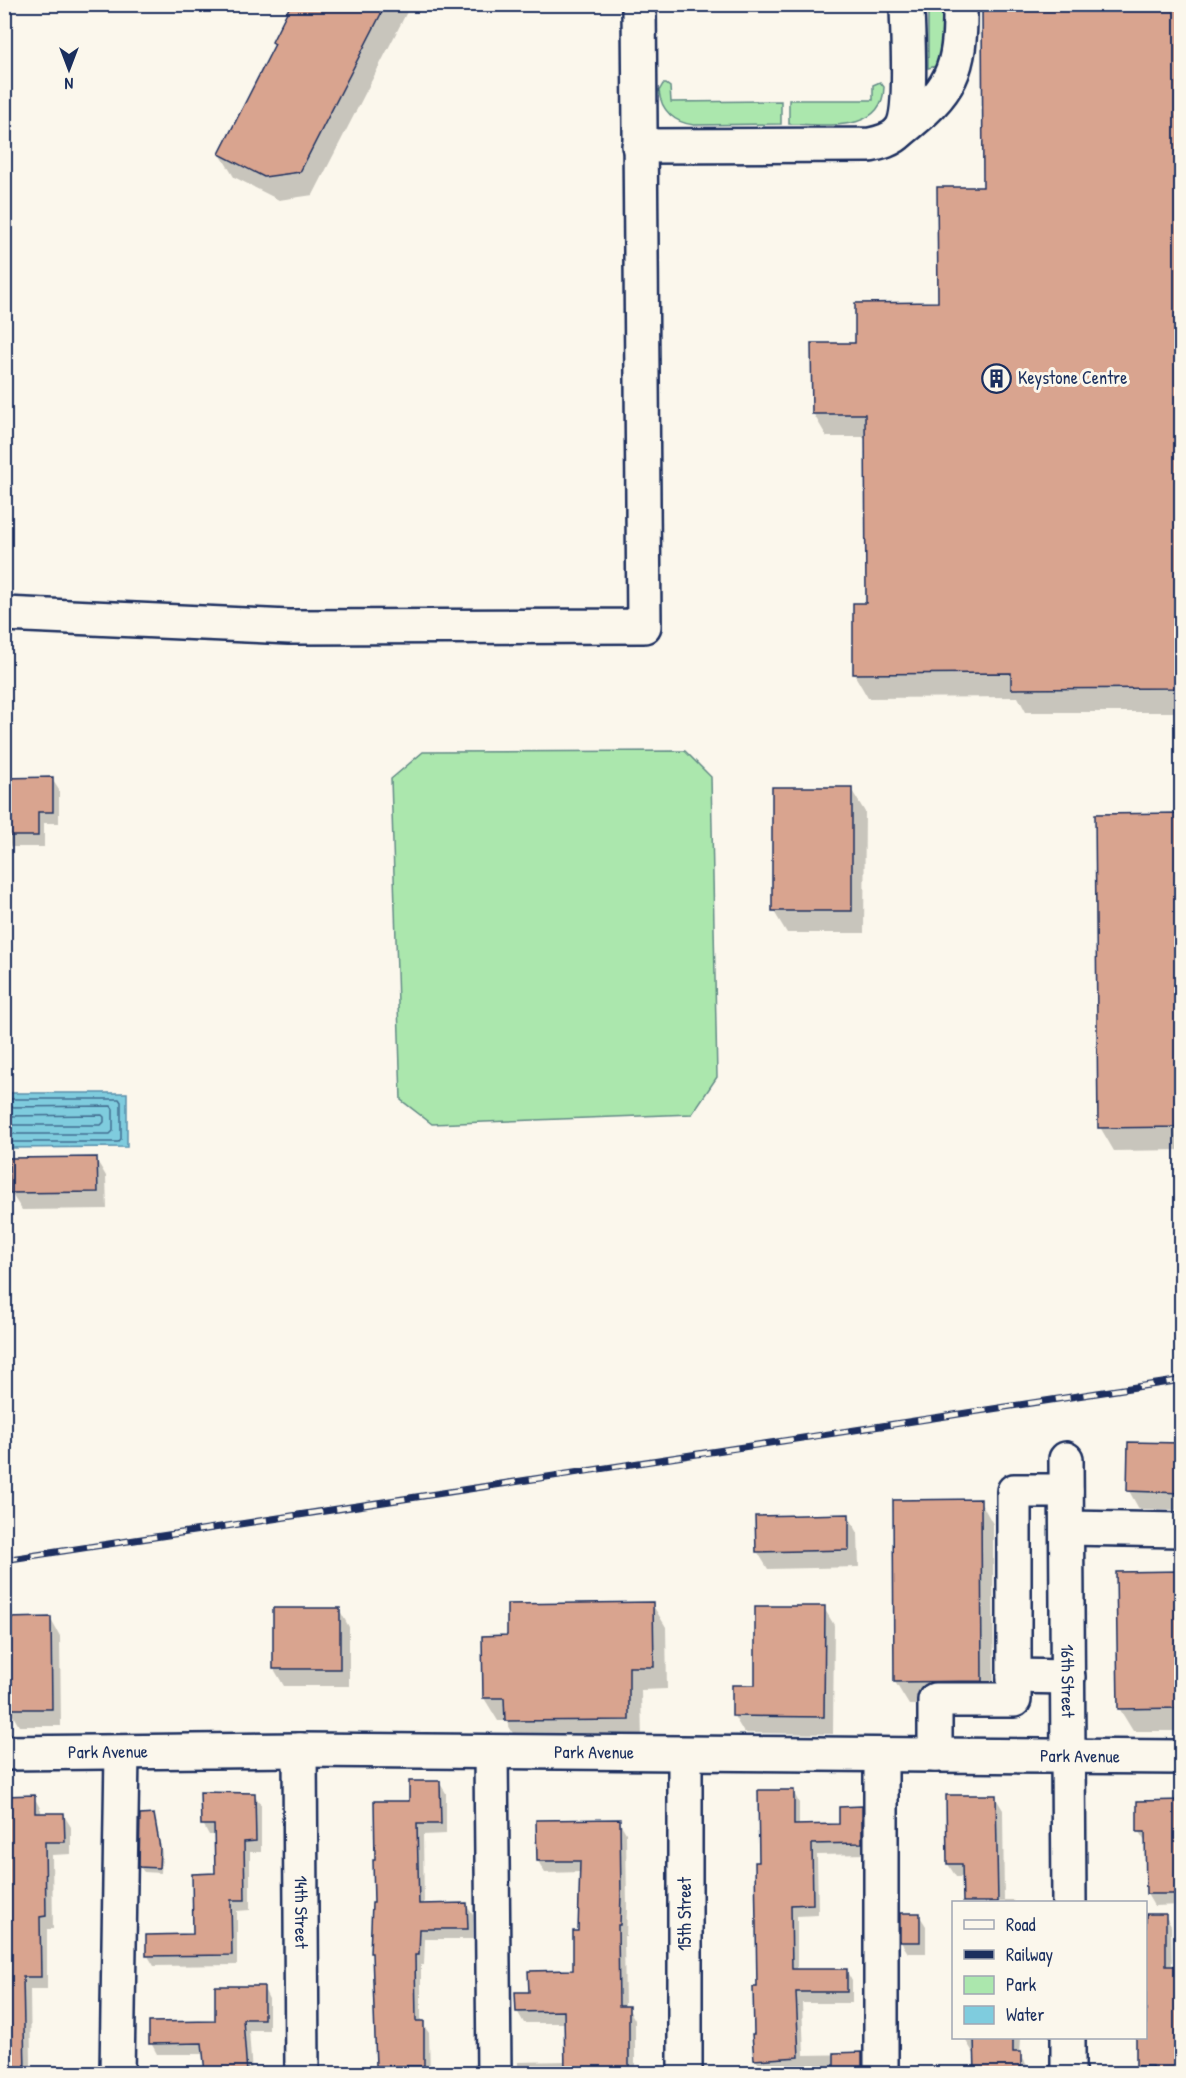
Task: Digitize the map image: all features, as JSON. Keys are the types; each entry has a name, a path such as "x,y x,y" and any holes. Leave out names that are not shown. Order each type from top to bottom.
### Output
{"street":[{"path":"4,615 289,627 644,626 639,4"},
{"path":"899,132 907,113 908,103 907,4"},
{"path":"639,146 870,145 881,143 899,132 928,107 950,79 959,50 960,4"},
{"name":"16th Street","path":"1066,1459 1069,1901"},
{"path":"935,1755 935,1700 1014,1700 1014,1491 1066,1491"},
{"path":"1067,1528 1182,1530"},
{"path":"1014,1676 1068,1677"},
{"name":"Park Avenue","path":"4,1753 300,1750 1182,1757"},
{"name":"14th Street","path":"300,1750 302,2073"},
{"path":"491,1752 494,2073"},
{"path":"117,2073 122,1753"},
{"name":"15th Street","path":"685,1754 685,2073"},
{"path":"881,1755 881,2073"},
{"path":"1068,2039 1068,2073"}],"green space":[{"path":"928,5 956,5 941,65 928,68"},
{"path":"880,82 884,87 881,102 873,113 862,120 833,125 789,124 789,100 873,100 873,85"},
{"path":"663,84 670,87 671,102 781,101 781,124 694,125 681,122 670,115 660,98 659,91"},
{"path":"685,751 711,777 717,1077 692,1114 432,1124 401,1100 391,779 423,752"}],"water":[{"path":"5,1093 127,1093 127,1147 5,1148"}],"building":[{"path":"291,4 386,4 300,172 264,177 219,154 275,44 272,42"},
{"name":"Keystone Centre","path":"982,4 1182,4 1182,688 1011,689 1011,673 853,674 853,603 866,603 865,414 812,414 811,343 855,343 855,303 938,302 937,187 983,187"},
{"path":"53,777 53,812 38,812 38,836 4,836 4,778"},
{"path":"772,787 852,787 852,911 772,911"},
{"path":"1182,813 1182,1127 1098,1128 1095,814"},
{"path":"97,1157 98,1192 10,1193 9,1158"},
{"path":"1128,1442 1182,1443 1182,1493 1127,1491"},
{"path":"981,1499 982,1681 894,1682 893,1500"},
{"path":"849,1514 849,1550 756,1552 755,1516"},
{"path":"1182,1571 1182,1708 1118,1709 1116,1572"},
{"path":"653,1602 654,1667 629,1667 629,1720 505,1721 504,1698 483,1698 482,1636 507,1635 507,1604"},
{"path":"755,1606 825,1606 824,1717 732,1716 732,1685 755,1685"},
{"path":"273,1608 340,1608 340,1669 273,1669"},
{"path":"51,1617 52,1709 7,1709 6,1618"},
{"path":"409,1781 440,1781 441,1824 417,1824 419,1904 467,1903 468,1929 420,1929 419,1955 415,1955 416,2021 424,2021 424,2066 376,2066 372,1953 370,1953 372,1903 374,1903 374,1801 409,1801"},
{"path":"758,1790 794,1790 794,1825 839,1824 839,1807 862,1806 862,1843 812,1844 813,1904 791,1905 792,1969 847,1969 847,1992 796,1992 799,2057 754,2060 752,2034 754,2034 753,1987 757,1987 755,1862 759,1862"},
{"path":"200,1792 255,1793 256,1841 244,1842 245,1900 231,1900 232,1955 146,1956 146,1935 193,1934 192,1874 215,1873 214,1825 201,1825"},
{"path":"35,1795 35,1813 64,1813 65,1842 45,1842 46,1916 40,1917 41,1977 23,1977 25,2073 4,2073 4,1796"},
{"path":"946,1795 996,1795 998,1901 963,1901 962,1864 947,1864"},
{"path":"1182,1800 1182,1894 1146,1894 1145,1832 1137,1832 1137,1801"},
{"path":"154,1814 160,1848 159,1868 139,1867 140,1815"},
{"path":"620,1819 619,2006 629,2006 629,2073 565,2073 564,2011 516,2012 515,1992 529,1992 528,1971 573,1970 573,1931 578,1931 580,1861 537,1861 536,1820"},
{"path":"900,1913 920,1913 920,1942 900,1942"},
{"path":"1147,1914 1166,1914 1166,1966 1182,1966 1182,1986 1178,1986 1179,2073 1152,2073 1152,2066 1136,2066 1136,2039 1147,2039"},
{"path":"215,1986 264,1986 264,2019 243,2019 247,2073 205,2073 202,2043 149,2044 149,2022 215,2021"},
{"path":"974,2039 1013,2039 1013,2052 1021,2052 1021,2073 975,2073"},
{"path":"862,2052 862,2073 834,2073 834,2053"}],"railway":[{"path":"4,1560 1182,1380"}],"place":[{"name":"Keystone Centre","path":"997,378"}]}
